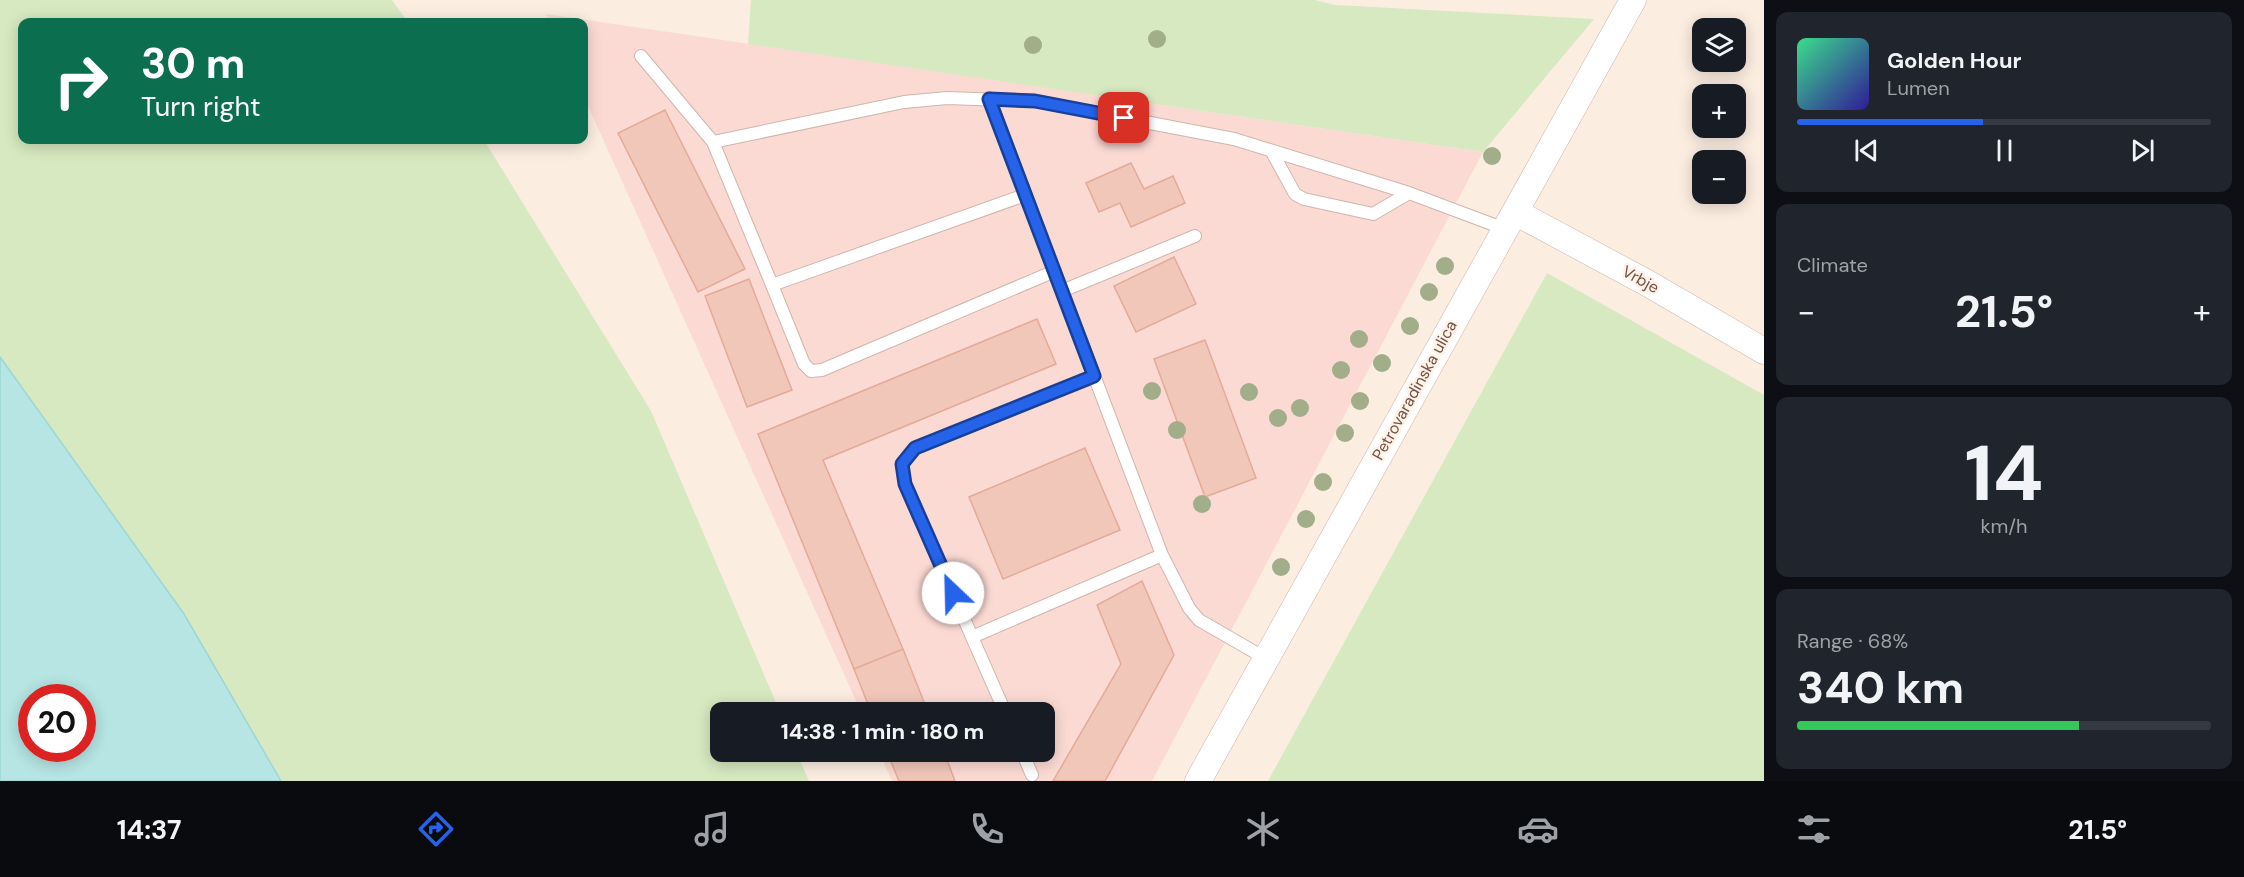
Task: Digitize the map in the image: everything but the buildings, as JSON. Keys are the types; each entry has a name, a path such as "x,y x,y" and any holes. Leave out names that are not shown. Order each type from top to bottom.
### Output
{"street":[{"name":"Petrovaradinska ulica","path":"1198,781 1633,0"},
{"name":"Vrbje","path":"1510,220 1649,284 1764,351"}],"lane":[{"path":"641,57 712,142 804,364 811,371 822,370 1055,272"},
{"path":"712,142 904,102 947,98 1035,101 1234,140 1409,193 1510,220"},
{"path":"989,99 1162,555 1189,608 1199,620 1265,658"},
{"path":"1272,152 1290,188 1304,199 1373,214 1409,193"},
{"path":"772,285 1025,195"},
{"path":"1062,291 1195,237"},
{"path":"1001,702 905,484 902,464 915,448 1094,376"},
{"path":"972,637 1162,555"},
{"path":"1026,762 1032,776"}],"shaded area":[{"path":"546,14 573,18 548,18"},
{"path":"588,20 1483,152 1152,781 892,781 883,762 1055,762 1055,702 856,702 588,106"}],"green space":[{"path":"0,0 392,0 405,18 18,18 18,144 486,144 651,411 776,702 710,702 710,762 800,762 809,781 281,781 184,614 0,357"},
{"path":"751,0 1315,0 1335,5 1594,19 1483,152 748,44"},
{"path":"1547,273 1764,395 1764,781 1268,781"}],"water":[{"path":"0,357 184,614 281,781 0,781"}],"route":[{"path":"953,593 905,484 902,464 915,448 1094,376 989,99 1035,101 1124,118"}]}
